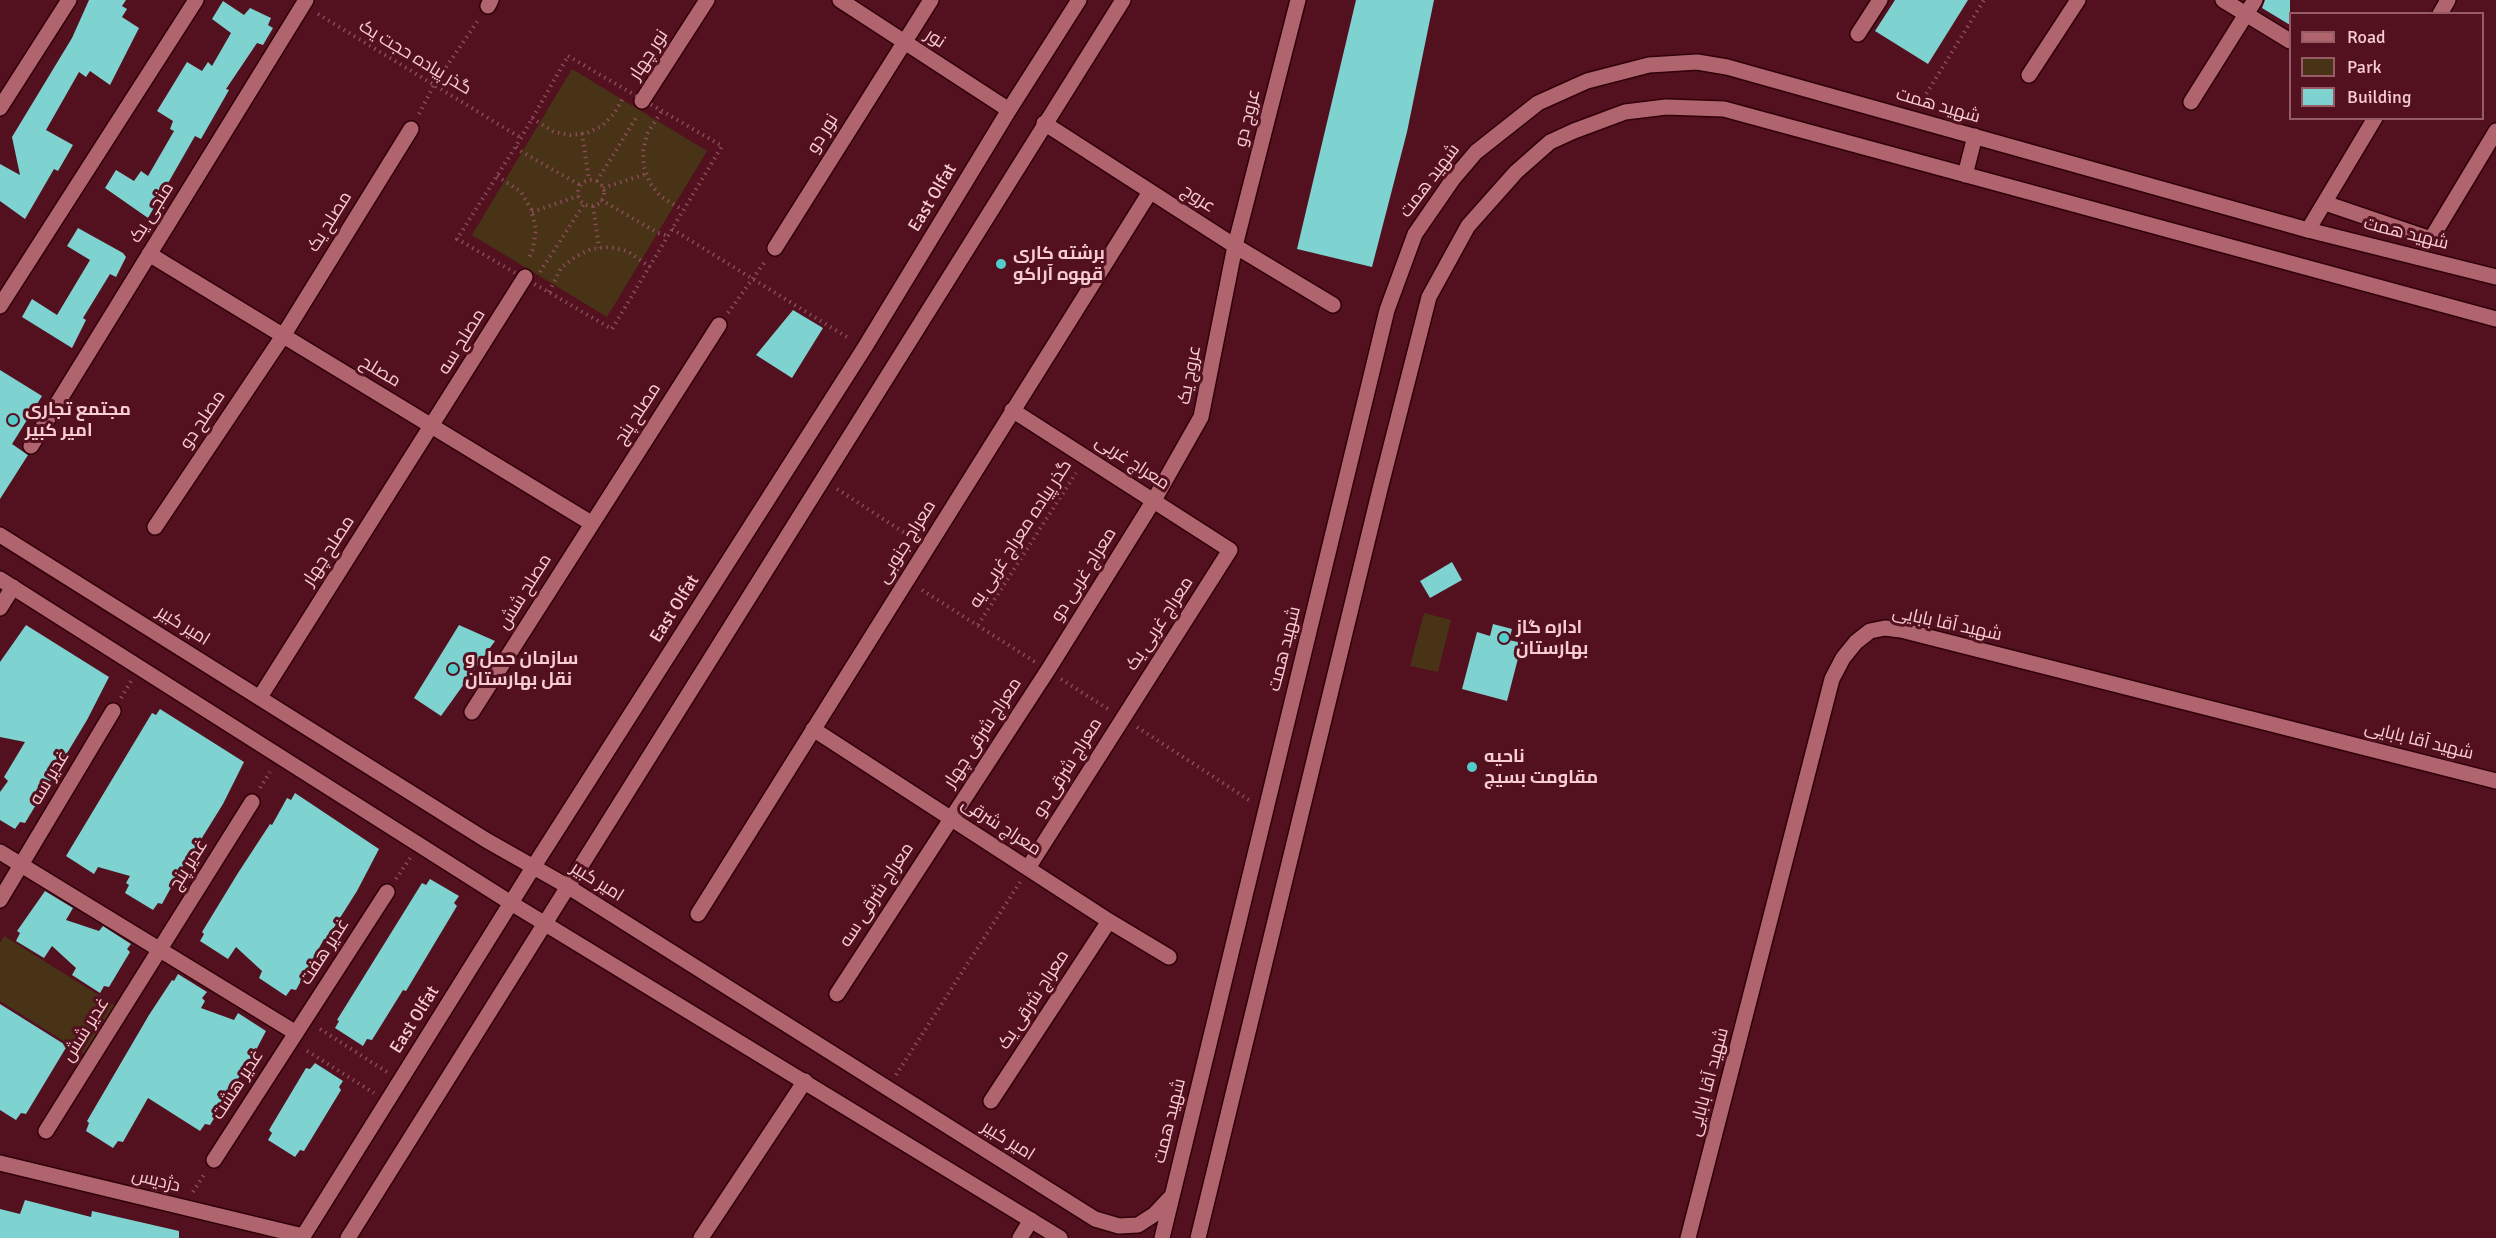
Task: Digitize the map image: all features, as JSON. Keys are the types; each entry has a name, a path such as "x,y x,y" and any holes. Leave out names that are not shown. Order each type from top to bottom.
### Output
{"street":[{"path":"0,108 69,0"},
{"path":"0,306 196,0"},
{"name":"نور چهار","path":"641,106 707,0"},
{"name":"نور","path":"840,0 1009,110"},
{"name":"نور دو","path":"775,248 931,0"},
{"name":"East Olfat","path":"303,1237 534,866 864,347 1079,0"},
{"path":"348,1238 821,479 1123,0"},
{"name":"عروج دو","path":"1235,246 1298,0"},
{"path":"1858,34 1880,0"},
{"path":"2029,75 2078,0"},
{"path":"2223,0 2289,40"},
{"path":"2191,102 2255,0"},
{"name":"منجی یک","path":"31,446 305,3"},
{"name":"شهید همت","path":"1162,1238 1388,310 1415,234 1453,179 1476,153 1538,103 1587,81 1649,65 1697,62 1727,67 2308,230 2496,277"},
{"path":"1198,1238 1380,489 1429,297 1467,226 1516,172 1550,142 1574,130 1625,112 1666,107 1724,109 2496,319"},
{"path":"2308,230 2374,120"},
{"name":"عروج","path":"1044,123 1235,246 1333,305"},
{"name":"مصلح یک","path":"283,336 411,129"},
{"path":"2325,203 2431,239 2496,131"},
{"path":"1965,175 1975,136"},
{"name":"معراج جنوبی","path":"698,914 1150,192"},
{"name":"عروج یک","path":"1154,500 1201,417 1235,246"},
{"name":"مصلح","path":"149,254 591,523"},
{"name":"مصلح سه","path":"432,427 529,273"},
{"name":"مصلح پنج","path":"591,523 719,325"},
{"name":"مصلح دو","path":"155,527 283,336"},
{"name":"معراج غربی","path":"1012,410 1230,550"},
{"name":"مصلح چهار","path":"260,697 432,427"},
{"name":"معراج غربی دو","path":"1048,670 1154,500"},
{"name":"مصلح شش","path":"472,712 591,523"},
{"name":"امیر کبیر","path":"0,535 486,840 567,886 1095,1219 1119,1226 1138,1225 1155,1214 1172,1196"},
{"name":"معراج غربی یک","path":"1122,718 1230,550"},
{"path":"0,608 7,583 511,903 1060,1238"},
{"name":"شهید آقا بابایی","path":"1688,1238 1832,679 1850,650 1870,631 1885,628 1901,630 2496,781"},
{"name":"معراج شرقی چهار","path":"951,818 1048,670"},
{"name":"غدیر سه","path":"0,900 113,711"},
{"name":"معراج شرقی دو","path":"1028,868 1122,718"},
{"name":"معراج شرقی","path":"813,729 1168,957"},
{"name":"غدیر پنج","path":"159,949 252,802"},
{"name":"معراج شرقی سه","path":"837,994 951,818"},
{"path":"0,852 159,949 294,1036"},
{"name":"غدیر هفت","path":"294,1036 387,892"},
{"name":"معراج شرقی یک","path":"991,1101 1109,921"},
{"name":"غدیر شش","path":"46,1131 159,949"},
{"name":"غدیر هشت","path":"214,1160 294,1036"},
{"path":"701,1238 805,1081"},
{"name":"دژدیس","path":"0,1163 303,1237"},
{"path":"1020,1238 1031,1220"}],"path":[{"path":"1911,119 1984,0"},
{"name":"گذر پیاده حجت یک","path":"305,3 521,138"},
{"path":"411,129 434,85 489,3"},
{"path":"568,56 641,106 661,112 722,146 612,329 549,292 529,273 457,239 516,147 568,56"},
{"path":"532,118 554,132 570,135 582,133 602,126 614,114 622,100"},
{"path":"597,181 641,106"},
{"path":"661,112 647,134 643,151 646,174 660,196 683,210"},
{"path":"582,133 589,180"},
{"path":"516,147 580,185"},
{"path":"603,188 646,174"},
{"path":"497,176 521,192 532,212 536,229 529,273"},
{"path":"589,180 597,181 603,188 604,194 601,200 593,206 584,204 578,196 580,185 589,180"},
{"path":"532,212 578,196"},
{"path":"601,200 658,233 668,236"},
{"path":"529,273 584,204"},
{"path":"593,206 599,248"},
{"path":"672,229 864,347"},
{"path":"549,292 561,268 575,257 599,248 609,247 627,251 650,267"},
{"path":"719,325 775,248"},
{"name":"گذر پیاده معراج غربی یه","path":"978,626 1087,457"},
{"path":"821,479 927,548"},
{"path":"906,580 1266,810"},
{"path":"113,711 140,667"},
{"path":"252,802 280,756"},
{"path":"387,892 418,844"},
{"path":"888,1088 1028,868"},
{"path":"305,1019 400,1081"},
{"path":"294,1036 387,1102"},
{"path":"183,1207 214,1160"}],"green space":[{"path":"572,69 707,151 607,317 472,235"},
{"path":"1424,613 1451,620 1438,672 1410,666"},
{"path":"4,936 116,1006 86,1055 0,1001 0,943"}],"building":[{"path":"89,0 126,0 122,6 127,9 122,17 139,28 110,85 90,71 86,77 79,72 46,130 73,145 58,171 54,169 25,219 0,201 0,164 20,175 12,137 72,38"},
{"path":"1356,0 1434,0 1407,132 1372,267 1297,249"},
{"path":"1895,0 1968,0 1928,64 1875,31"},
{"path":"2265,0 2290,0 2289,24 2262,8"},
{"path":"223,1 244,15 250,8 271,18 268,25 273,28 263,45 257,43 226,89 229,90 201,139 195,136 148,218 105,188 116,170 134,181 141,171 148,176 174,131 170,129 173,121 157,111 187,62 202,71 208,62 212,66 231,33 212,19"},
{"path":"78,228 123,253 126,257 116,277 110,274 83,318 86,320 72,348 22,317 32,299 57,315 90,260 67,246"},
{"path":"793,310 823,328 792,378 756,355"},
{"name":"مجتمع تجاری امیر کبیر","path":"0,370 42,396 12,444 28,455 0,499"},
{"path":"1452,562 1462,580 1430,598 1420,581"},
{"path":"1493,624 1512,629 1509,640 1522,643 1507,701 1462,689 1477,632 1490,636"},
{"path":"26,625 109,677 87,720 25,823 20,822 15,829 0,820 0,792 8,781 4,777 25,742 0,737 0,662"},
{"name":"سازمان حمل و نقل بهارستان","path":"459,625 495,641 441,716 414,698"},
{"path":"160,709 244,762 223,804 192,854 190,853 162,904 158,903 153,910 125,893 129,885 126,883 130,876 98,867 94,874 66,856 152,713 156,715"},
{"path":"295,793 379,849 357,891 326,940 324,939 296,990 291,989 286,996 259,978 262,971 236,947 228,959 200,941 204,934 202,932 238,873 270,824 272,825 287,798 291,800"},
{"path":"430,879 459,896 454,903 457,906 406,991 403,990 372,1040 367,1039 363,1046 335,1028 339,1021 337,1020 422,883 426,885"},
{"path":"45,891 73,908 66,920 99,931 103,926 131,944 127,949 130,952 109,987 104,986 100,993 72,975 76,968 52,946 44,958 16,941 20,933 17,931"},
{"path":"178,974 207,992 202,998 205,1001 201,1008 234,1020 238,1013 266,1031 243,1075 241,1074 210,1125 205,1124 200,1131 148,1098 123,1142 118,1141 113,1148 86,1131 89,1123 87,1121 149,1015"},
{"path":"0,1004 67,1046 26,1114 21,1113 16,1120 0,1110"},
{"path":"315,1063 343,1081 339,1087 341,1090 304,1151 300,1150 295,1157 268,1140 272,1133 269,1130 306,1068 310,1069"},
{"path":"25,1200 91,1217 92,1211 179,1231 179,1238 0,1238 0,1209 20,1214"}],"place":[{"name":"برشته کاری قهوه آراکو","path":"1001,264"},
{"name":"مجتمع تجاری امیر کبیر","path":"13,420"},
{"name":"اداره گاز بهارستان","path":"1504,638"},
{"name":"سازمان حمل و نقل بهارستان","path":"453,669"},
{"name":"ناحیه مقاومت بسیج","path":"1472,767"}]}
